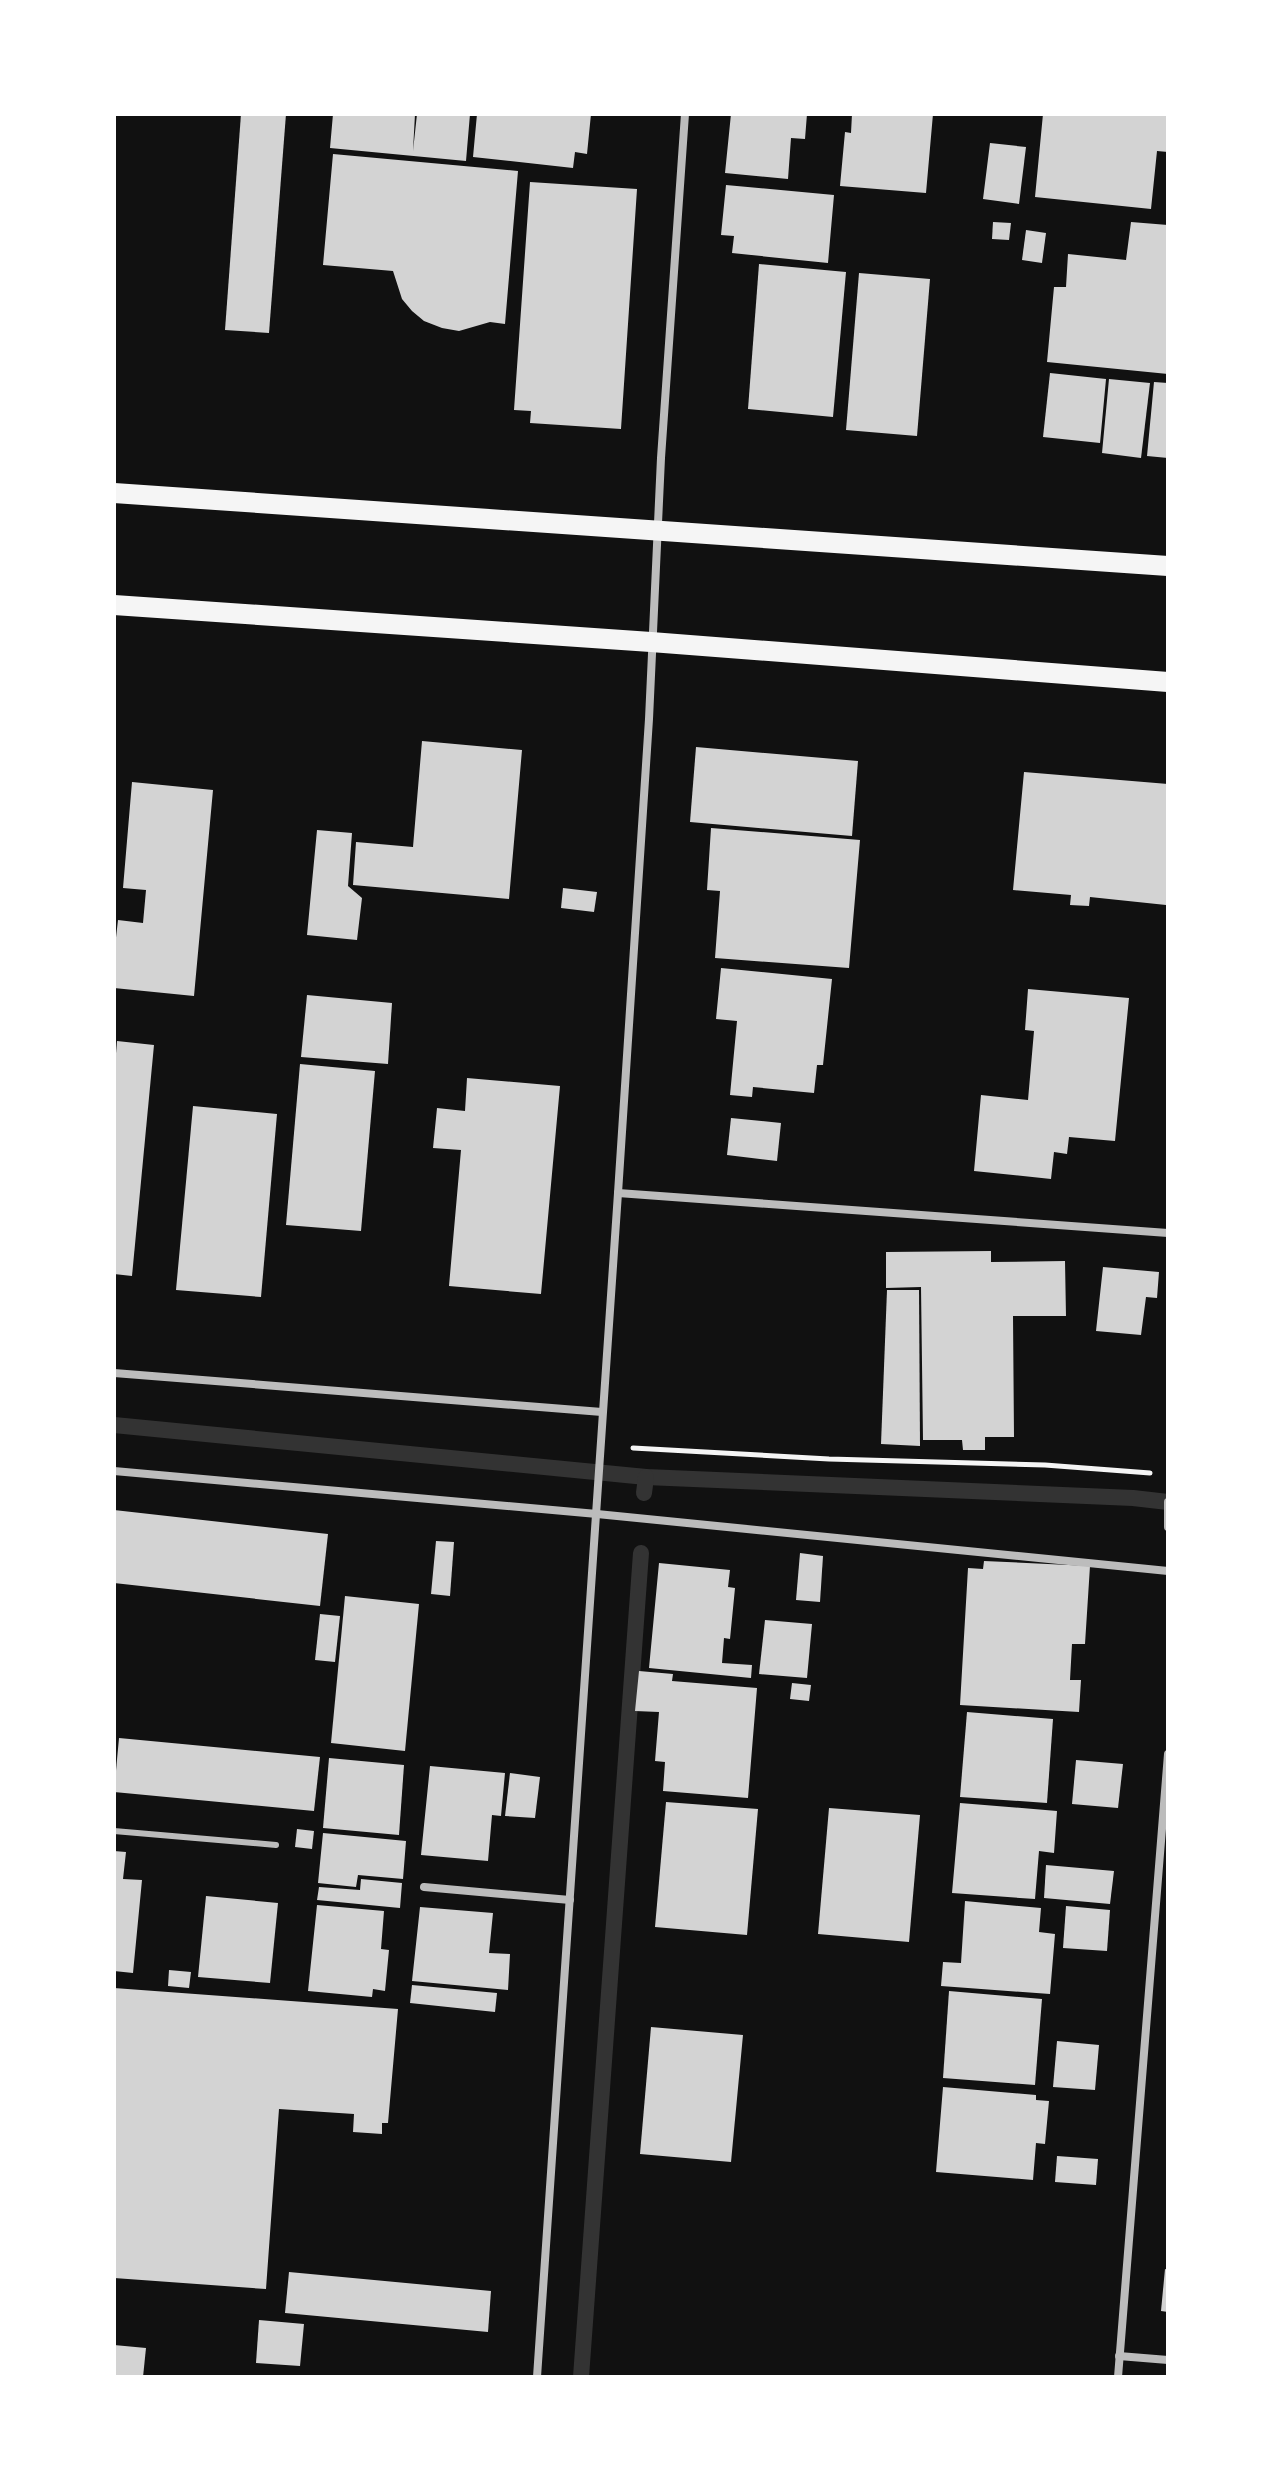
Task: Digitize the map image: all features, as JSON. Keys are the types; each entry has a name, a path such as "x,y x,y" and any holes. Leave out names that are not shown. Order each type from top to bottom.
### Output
{"main road":[{"path":"114,493 1168,566"},
{"path":"114,605 1168,682"}],"street":[{"path":"537,2377 649,719 657,530 685,114"},
{"path":"618,1193 1168,1233"},
{"path":"114,1373 602,1412"},
{"path":"114,1471 597,1514 1168,1571"},
{"path":"1167,1524 1168,1502"},
{"path":"1118,2377 1168,1754"},
{"path":"424,1887 570,1900"},
{"path":"1119,2356 1168,2360"}],"lane":[{"path":"114,1831 276,1845"}],"path":[{"path":"600,1446 829,1459 1045,1465 1153,1473"}],"building":[{"path":"241,114 286,114 269,333 225,330"},
{"path":"333,114 415,114 413,151 417,114 470,114 466,161 330,148"},
{"path":"477,114 591,114 587,154 575,152 573,168 473,157"},
{"path":"731,114 807,114 805,139 791,138 788,179 725,173"},
{"path":"852,114 933,114 926,193 840,186 845,132 851,133"},
{"path":"1043,114 1168,114 1168,152 1157,151 1151,209 1035,197"},
{"path":"990,143 1026,147 1019,204 983,199"},
{"path":"333,154 518,171 505,324 490,322 459,331 442,328 424,321 412,311 402,299 393,271 323,265"},
{"path":"530,182 637,189 621,429 530,423 531,411 514,410"},
{"path":"726,185 834,195 828,263 732,253 734,236 721,235"},
{"path":"993,222 1011,223 1009,240 992,239"},
{"path":"1131,222 1168,225 1168,374 1047,362 1054,287 1066,287 1068,254 1126,260"},
{"path":"1026,230 1046,233 1042,263 1022,260"},
{"path":"759,264 846,272 833,417 748,409"},
{"path":"859,273 930,279 917,436 846,430"},
{"path":"1050,373 1106,379 1100,443 1043,437"},
{"path":"1109,379 1150,383 1141,458 1102,453"},
{"path":"1154,382 1168,383 1168,458 1147,456"},
{"path":"422,741 522,750 509,899 353,885 356,842 413,847"},
{"path":"696,747 858,761 852,836 690,822"},
{"path":"1024,772 1168,784 1166,905 1090,897 1089,906 1070,905 1071,895 1013,890"},
{"path":"132,782 213,790 194,996 114,988 118,920 143,923 146,890 123,888"},
{"path":"711,828 860,840 849,968 715,958 720,891 707,890"},
{"path":"317,830 352,833 348,886 362,898 357,940 307,935"},
{"path":"563,888 597,892 594,912 561,908"},
{"path":"721,968 832,979 823,1065 817,1065 814,1093 753,1087 752,1097 730,1095 737,1021 716,1019"},
{"path":"1028,989 1129,998 1115,1141 1069,1137 1067,1154 1054,1152 1051,1179 974,1171 981,1095 1028,1100 1034,1031 1025,1030"},
{"path":"307,995 392,1003 388,1064 301,1057"},
{"path":"117,1041 154,1045 132,1276 114,1274 114,1078"},
{"path":"300,1064 375,1071 361,1231 286,1225"},
{"path":"467,1078 560,1086 541,1294 449,1286 461,1150 433,1148 437,1108 465,1111"},
{"path":"193,1106 277,1114 261,1297 176,1290"},
{"path":"731,1118 781,1123 777,1161 727,1155"},
{"path":"991,1251 991,1262 1065,1261 1066,1316 1013,1316 1014,1437 985,1437 985,1450 963,1450 962,1440 923,1440 921,1287 886,1288 886,1252"},
{"path":"1103,1267 1159,1272 1157,1298 1146,1297 1141,1335 1096,1331"},
{"path":"887,1290 919,1290 920,1446 881,1444"},
{"path":"114,1510 328,1534 320,1606 114,1583"},
{"path":"436,1541 454,1542 450,1596 431,1594"},
{"path":"800,1553 823,1556 820,1602 796,1600"},
{"path":"984,1561 1090,1566 1085,1644 1072,1644 1070,1680 1081,1680 1079,1712 960,1705 968,1568 983,1569"},
{"path":"659,1563 730,1570 728,1587 735,1588 730,1639 724,1638 722,1663 752,1665 751,1678 649,1668"},
{"path":"345,1596 419,1604 405,1751 331,1743"},
{"path":"320,1614 340,1616 335,1662 315,1660"},
{"path":"765,1620 812,1624 807,1678 759,1674"},
{"path":"639,1671 673,1674 672,1681 757,1688 748,1798 663,1791 665,1762 655,1761 659,1712 635,1711"},
{"path":"792,1683 811,1685 809,1701 790,1699"},
{"path":"967,1712 1053,1719 1047,1803 960,1797"},
{"path":"119,1738 320,1757 314,1811 114,1792"},
{"path":"329,1758 404,1765 399,1835 323,1828"},
{"path":"1076,1760 1123,1764 1118,1808 1072,1804"},
{"path":"430,1766 505,1773 501,1816 492,1815 488,1861 421,1855"},
{"path":"510,1773 540,1777 535,1818 505,1816"},
{"path":"666,1802 758,1809 747,1935 655,1927"},
{"path":"960,1803 1057,1811 1054,1853 1039,1851 1035,1899 952,1893"},
{"path":"829,1808 920,1815 909,1942 818,1934"},
{"path":"297,1829 314,1831 312,1849 295,1847"},
{"path":"323,1833 406,1841 403,1879 358,1875 356,1887 318,1883"},
{"path":"114,1851 126,1852 123,1879 142,1880 133,1973 114,1971"},
{"path":"1046,1865 1114,1871 1110,1904 1044,1898"},
{"path":"361,1879 402,1883 400,1908 317,1900 319,1887 360,1890"},
{"path":"206,1896 278,1903 270,1983 198,1977"},
{"path":"965,1901 1041,1908 1039,1932 1055,1934 1050,1994 941,1986 943,1962 961,1963"},
{"path":"317,1905 384,1911 381,1949 389,1950 385,1991 373,1989 372,1997 308,1991"},
{"path":"1066,1906 1110,1910 1107,1951 1063,1948"},
{"path":"420,1907 493,1913 489,1953 510,1954 508,1990 412,1981"},
{"path":"169,1970 191,1972 189,1988 168,1986"},
{"path":"412,1985 497,1993 495,2012 410,2003"},
{"path":"114,1988 398,2009 388,2123 382,2123 382,2134 353,2132 354,2114 279,2109 266,2289 114,2278"},
{"path":"949,1991 1042,1999 1035,2085 943,2078"},
{"path":"651,2027 743,2035 731,2162 640,2154"},
{"path":"1057,2041 1099,2045 1095,2090 1053,2087"},
{"path":"943,2087 1036,2095 1036,2100 1049,2101 1045,2144 1036,2143 1033,2180 936,2172"},
{"path":"1057,2156 1098,2159 1096,2185 1055,2182"},
{"path":"1165,2269 1168,2270 1168,2312 1161,2311"},
{"path":"289,2272 491,2291 488,2332 285,2313"},
{"path":"259,2320 304,2324 300,2366 256,2363"},
{"path":"114,2345 146,2348 143,2377 114,2377"}],"waterway":[{"path":"114,1425 646,1477 1168,1502"},
{"path":"644,1493 646,1477"},
{"path":"581,2377 641,1553"}]}
